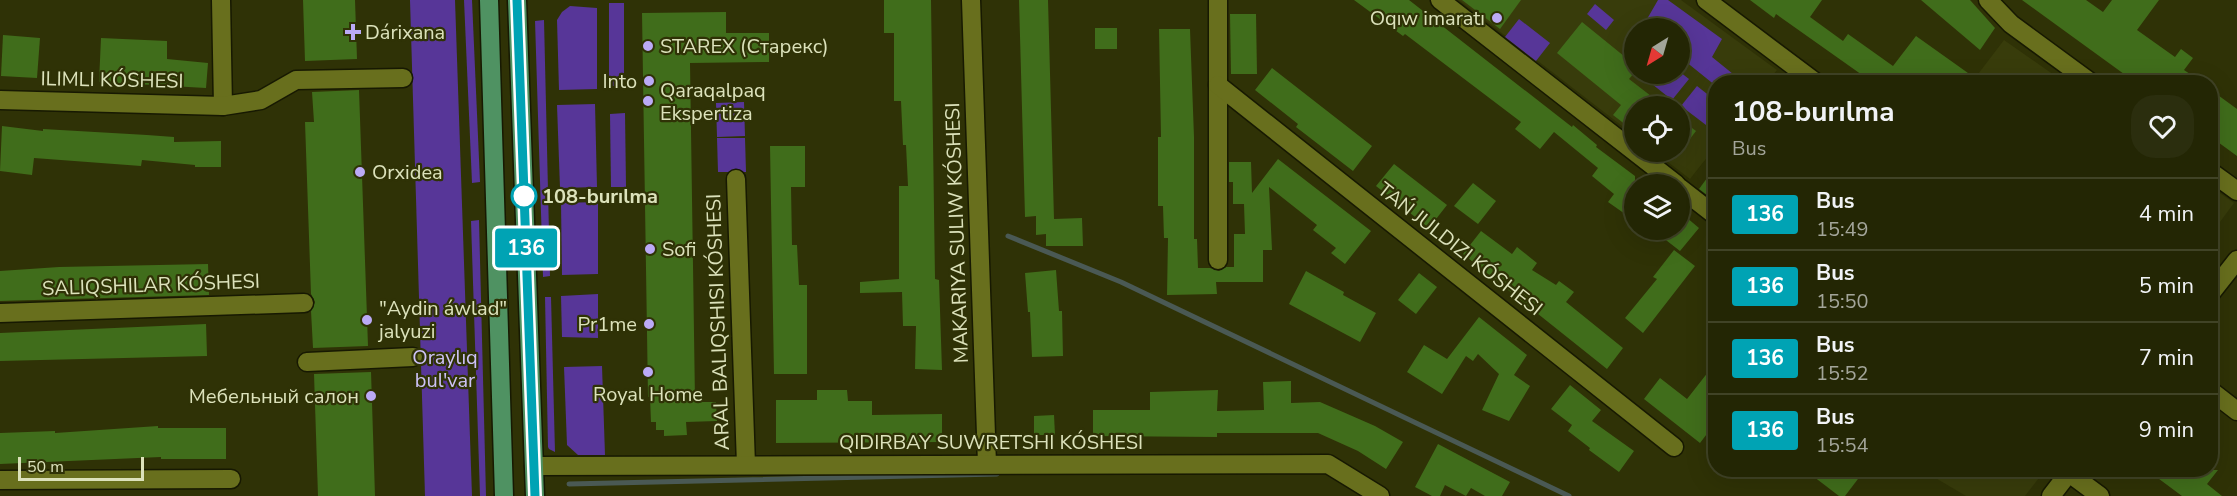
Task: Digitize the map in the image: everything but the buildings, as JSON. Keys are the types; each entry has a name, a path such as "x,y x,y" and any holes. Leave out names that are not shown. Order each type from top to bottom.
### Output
{"main road":[{"path":"489,0 504,496"},
{"path":"517,0 535,496"}],"street":[{"path":"221,0 223,106"},
{"path":"971,0 987,464"},
{"path":"1218,0 1218,260"},
{"path":"1440,0 1663,174"},
{"path":"1706,0 1806,75"},
{"path":"1988,0 2010,24 2080,75"},
{"name":"ILIMLI KÓSHESI","path":"0,100 223,106 261,100 296,80 403,78"},
{"path":"1218,86 1674,447"},
{"path":"2218,177 2237,191"},
{"path":"736,178 746,465"},
{"path":"1690,196 1708,210"},
{"path":"2218,284 2237,260"},
{"path":"0,313 304,303"},
{"path":"307,362 413,357"},
{"path":"2218,396 2237,411"},
{"path":"534,466 593,464 1328,464 1380,496"},
{"path":"2051,496 2065,477"},
{"path":"2077,477 2100,496"},
{"path":"0,480 231,479"}],"shaded area":[{"path":"1459,0 1681,0 1777,70 1773,75 1708,75 1708,156 1690,179 1690,174 1684,174 1668,162 1690,162 1690,96 1624,96 1624,128"},
{"path":"2004,40 2054,75 1977,75"},
{"path":"2218,192 2234,203 2218,225"},
{"path":"1934,477 2040,477 2025,496 1966,496"}],"green space":[{"name":"Oraylıq bul'var","path":"410,0 455,0 472,496 425,496"},
{"path":"464,0 472,0 480,182 472,183"},
{"path":"1658,0 1668,0 1722,39 1712,57 1733,74 1708,75 1708,80 1690,65 1690,18 1648,18"},
{"path":"609,3 624,3 624,86 609,86"},
{"path":"1595,4 1614,20 1606,30 1587,14"},
{"path":"570,6 597,8 597,89 559,90 557,20"},
{"path":"1519,19 1550,43 1536,61 1505,37"},
{"path":"544,20 550,276 543,277 535,21"},
{"path":"1652,84 1685,84 1675,96 1667,96"},
{"path":"1697,86 1708,95 1706,125 1690,113 1689,96"},
{"path":"744,102 745,136 717,137 716,103"},
{"path":"595,104 597,187 560,188 557,105"},
{"path":"625,113 626,187 611,187 610,114"},
{"path":"717,138 745,138 746,172 718,172"},
{"path":"598,202 598,274 562,275 561,203"},
{"path":"479,220 486,496 480,496 471,221"},
{"path":"598,294 598,338 562,337 561,296"},
{"path":"545,297 551,297 555,452 548,447"},
{"path":"602,366 605,455 578,455 567,445 564,367"}],"waterway":[{"path":"1008,236 1121,282 1569,496"},
{"path":"569,484 997,474"}],"bus line":[{"name":"136","path":"517,0 535,496"}],"place":[{"name":"Oqıw imaratı","path":"1497,18"},
{"name":"Dárixana","path":"353,32"},
{"name":"STAREX (Старекс)","path":"648,46"},
{"name":"Into","path":"649,81"},
{"name":"Qaraqalpaq Ekspertiza","path":"648,101"},
{"name":"Orxidea","path":"360,172"},
{"name":"108-burılma","path":"524,196"},
{"name":"Sofi","path":"650,249"},
{"name":"\"Aydin áwlad\" jalyuzi","path":"367,320"},
{"name":"Pr1me","path":"649,324"},
{"name":"Royal Home","path":"648,372"},
{"name":"Мебельный салон","path":"371,396"}]}
